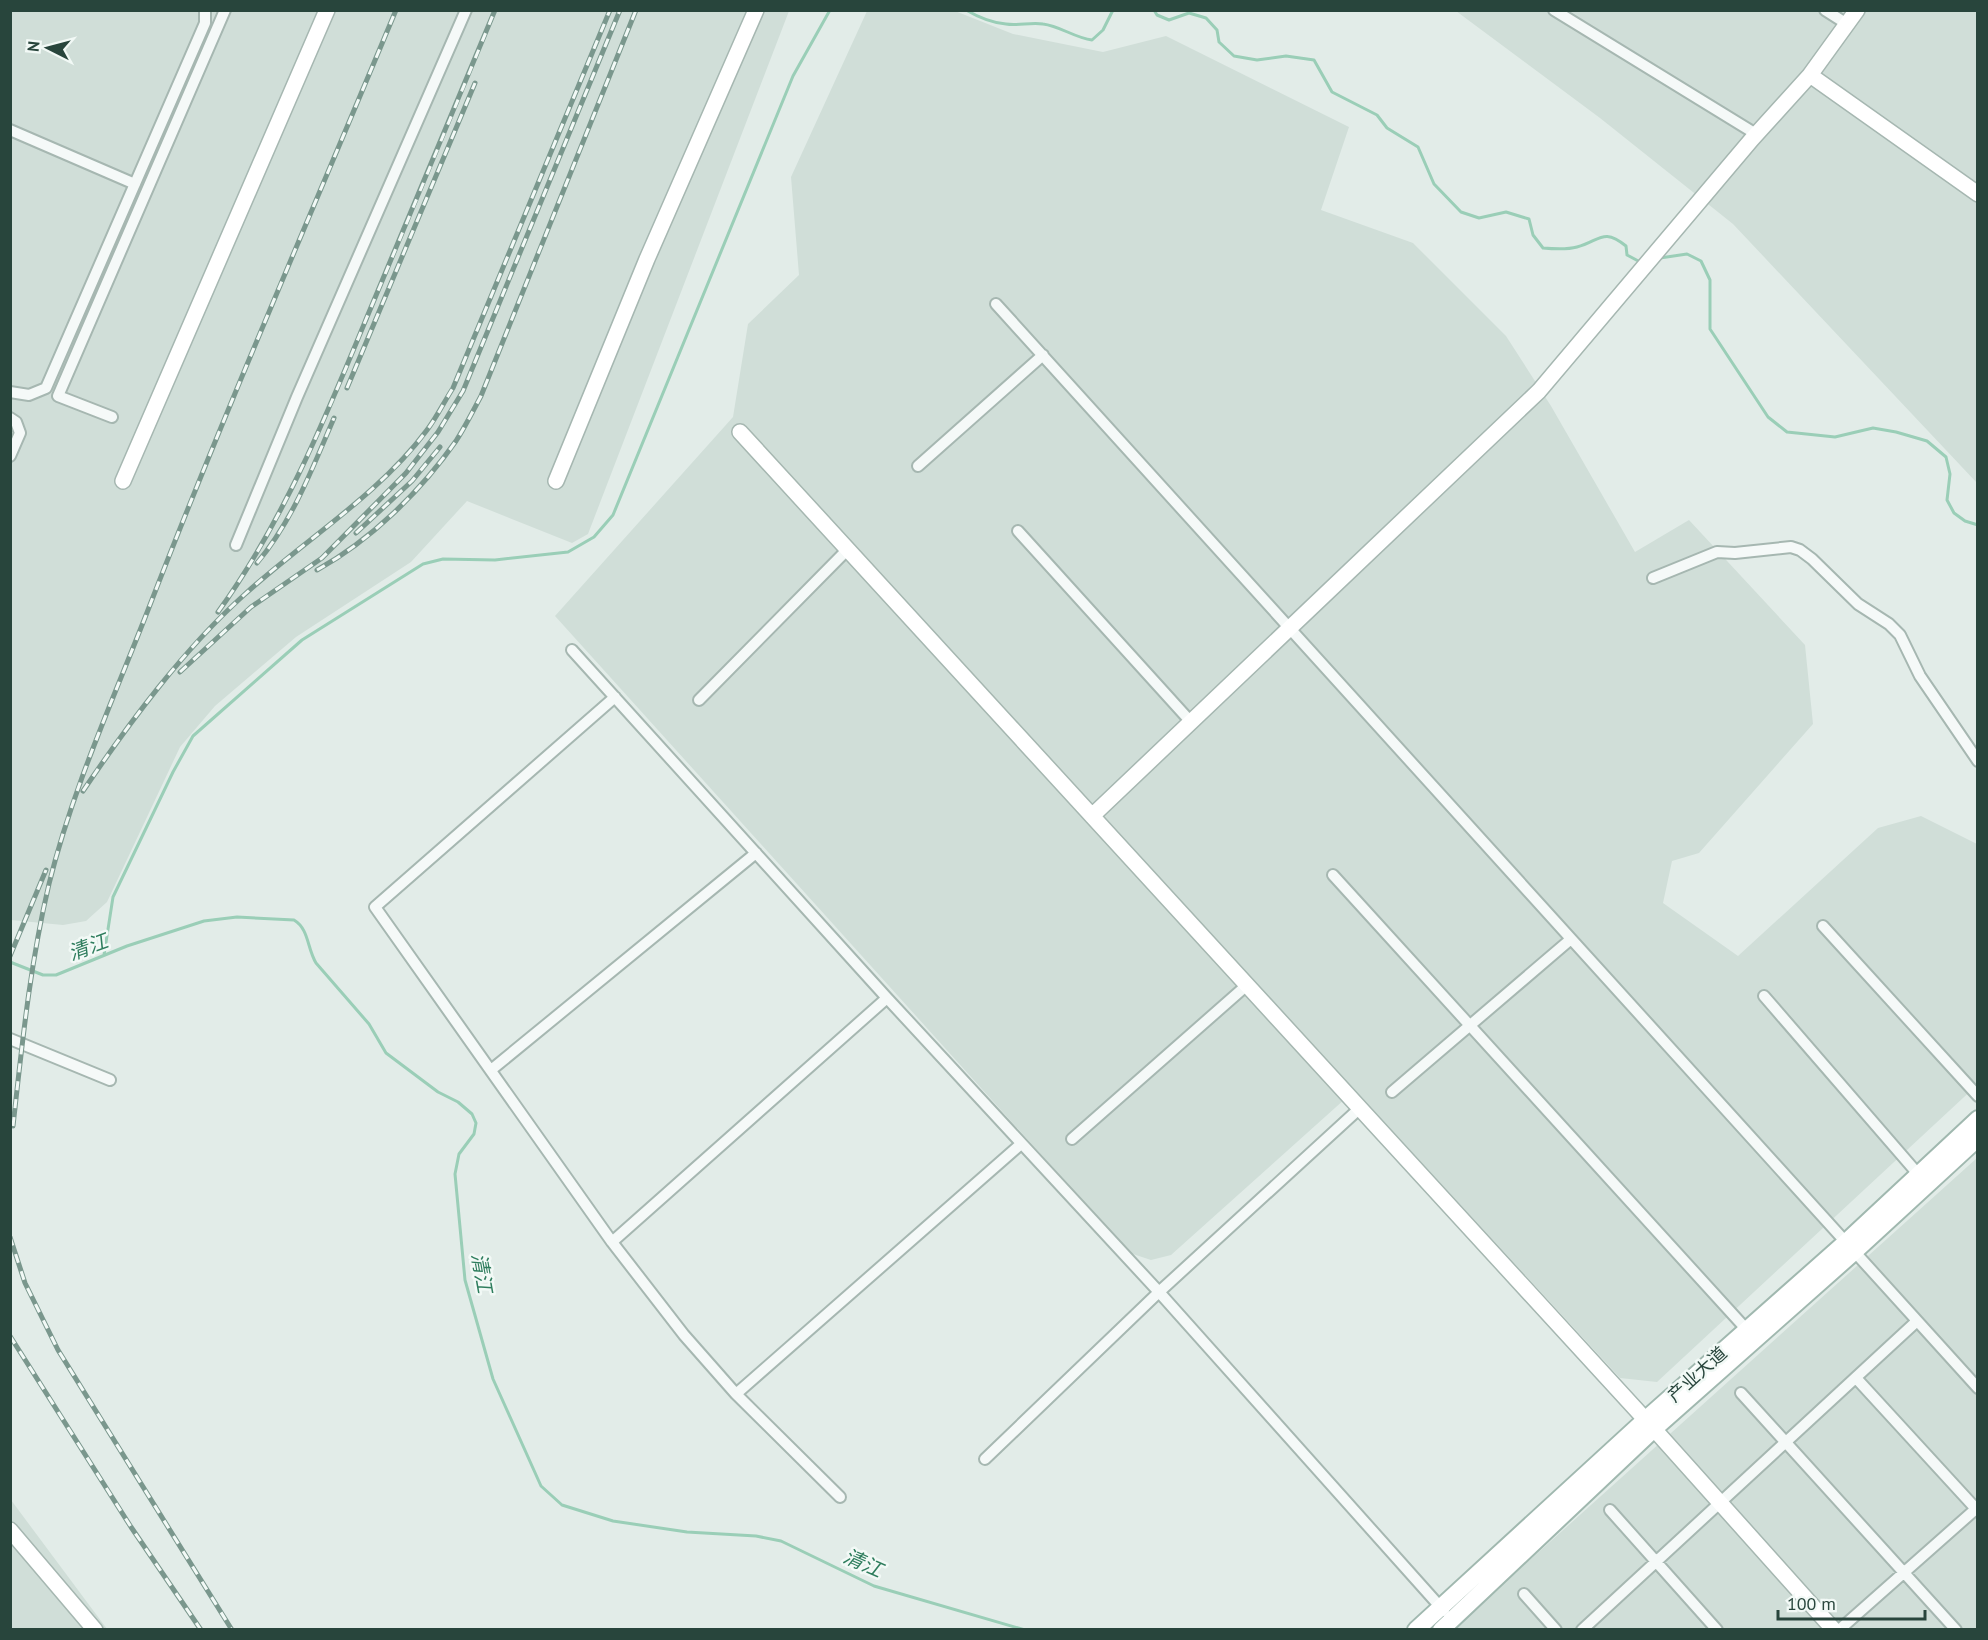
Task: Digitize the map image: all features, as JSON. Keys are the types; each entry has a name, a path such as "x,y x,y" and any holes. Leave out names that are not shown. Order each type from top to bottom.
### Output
{"main road":[{"name":"产业大道","path":"1416,1629 1445,1619 1747,1330 1850,1247 1918,1174 1977,1119"},
{"name":"产业大道","path":"1650,1425 1850,1247 1977,1138"}],"street":[{"path":"10,392 29,395 46,388 206,23 205,10"},
{"path":"112,417 58,396 225,10"},
{"path":"123,481 327,10"},
{"path":"236,545 297,397 466,10"},
{"path":"556,481 647,259 756,10"},
{"path":"1554,10 1756,134"},
{"path":"1825,10 1847,24"},
{"path":"1092,816 1539,391 1756,134 1810,75 1857,10"},
{"path":"1810,75 1977,194"},
{"path":"10,130 135,184"},
{"path":"996,304 1977,1388"},
{"path":"918,466 1043,355"},
{"path":"10,418 16,422 20,433 10,456"},
{"path":"740,432 1650,1425 1834,1629"},
{"path":"1018,531 1191,722"},
{"path":"1653,578 1717,552 1735,553 1791,547 1800,550 1826,571 1858,604 1889,624 1900,635 1920,676 1977,761"},
{"path":"699,700 848,549"},
{"path":"572,650 887,998 1159,1292 1445,1619"},
{"path":"615,697 375,907 612,1242 684,1335 736,1394 840,1497"},
{"path":"491,1070 756,853"},
{"path":"1333,875 1747,1330"},
{"path":"1823,926 1977,1096"},
{"path":"1392,1092 1571,939"},
{"path":"1072,1139 1247,985"},
{"path":"1764,996 1918,1174"},
{"path":"612,1242 887,998"},
{"path":"10,1039 110,1080"},
{"path":"985,1460 1159,1292 1360,1108"},
{"path":"736,1394 1021,1144"},
{"path":"1582,1629 1917,1321"},
{"path":"1839,1629 1977,1509 1856,1378"},
{"path":"1741,1393 1956,1629"},
{"path":"1610,1510 1713,1628"},
{"path":"10,1530 95,1629"},
{"path":"1524,1594 1556,1629"}],"shaded area":[{"path":"10,11 789,11 588,534 572,543 467,501 411,562 296,637 215,706 180,747 107,902 86,921 63,925 11,920"},
{"path":"867,11 955,11 1013,34 1103,52 1166,36 1349,127 1321,210 1413,243 1506,336 1551,406 1635,552 1689,520 1805,645 1813,724 1699,853 1672,861 1663,903 1738,956 1878,828 1921,816 1977,844 1977,1085 1657,1382 1620,1378 1355,1090 1171,1255 1151,1260 1130,1253 555,616 733,417 748,324 799,275 791,177"},
{"path":"1456,11 1977,11 1977,483 1733,224 1600,118"},
{"path":"1977,1158 1977,1629 1453,1629"},
{"path":"11,1500 107,1629 11,1629"}],"waterway":[{"path":"104,955 113,897 173,772 193,736 302,640 423,564 443,559 495,560 568,552 594,537 613,515 793,76 830,10"},
{"path":"966,10 996,22 1043,24 1092,40 1103,30 1113,10"},
{"path":"1154,10 1157,15 1169,20 1189,13 1206,18 1217,30 1219,42 1234,56 1257,60 1286,56 1314,60 1332,92 1377,115 1387,128 1418,147 1434,184 1461,212 1479,218 1506,212 1529,219 1533,235 1543,248 1573,248 1601,237 1612,237 1626,246 1627,255 1642,263"},
{"path":"1660,258 1687,254 1701,261 1710,280 1710,329 1768,417 1787,432 1835,437 1873,428 1927,441 1946,457 1950,474 1947,500 1954,513 1965,521 1978,525"},
{"name":"清江","path":"10,962 43,975 56,975 127,946 204,921 237,917 294,920 302,928 316,963 369,1024 386,1053 438,1092 458,1102 472,1114 476,1123 474,1134 459,1154 455,1174 465,1280 493,1379 541,1486 562,1505 613,1521 687,1532 756,1536 781,1541 874,1586 1025,1630"}],"railway":[{"path":"13,1126 27,1005 37,944 49,884 69,814 208,459 396,10"},
{"path":"218,612 263,542 319,431 495,10"},
{"path":"83,791 158,688 221,616 267,575 364,497 408,454 431,425 453,388 610,10"},
{"path":"180,672 251,607 322,558 406,473 438,432 463,391 620,10"},
{"path":"317,570 356,544 393,513 427,478 463,430 481,396 636,10"},
{"path":"347,388 475,83"},
{"path":"257,563 270,547 291,512 334,418"},
{"path":"356,533 412,481 440,447"},
{"path":"10,956 46,870"},
{"path":"10,1237 25,1283 58,1350 232,1630"},
{"path":"10,1336 131,1527 201,1630"}]}
